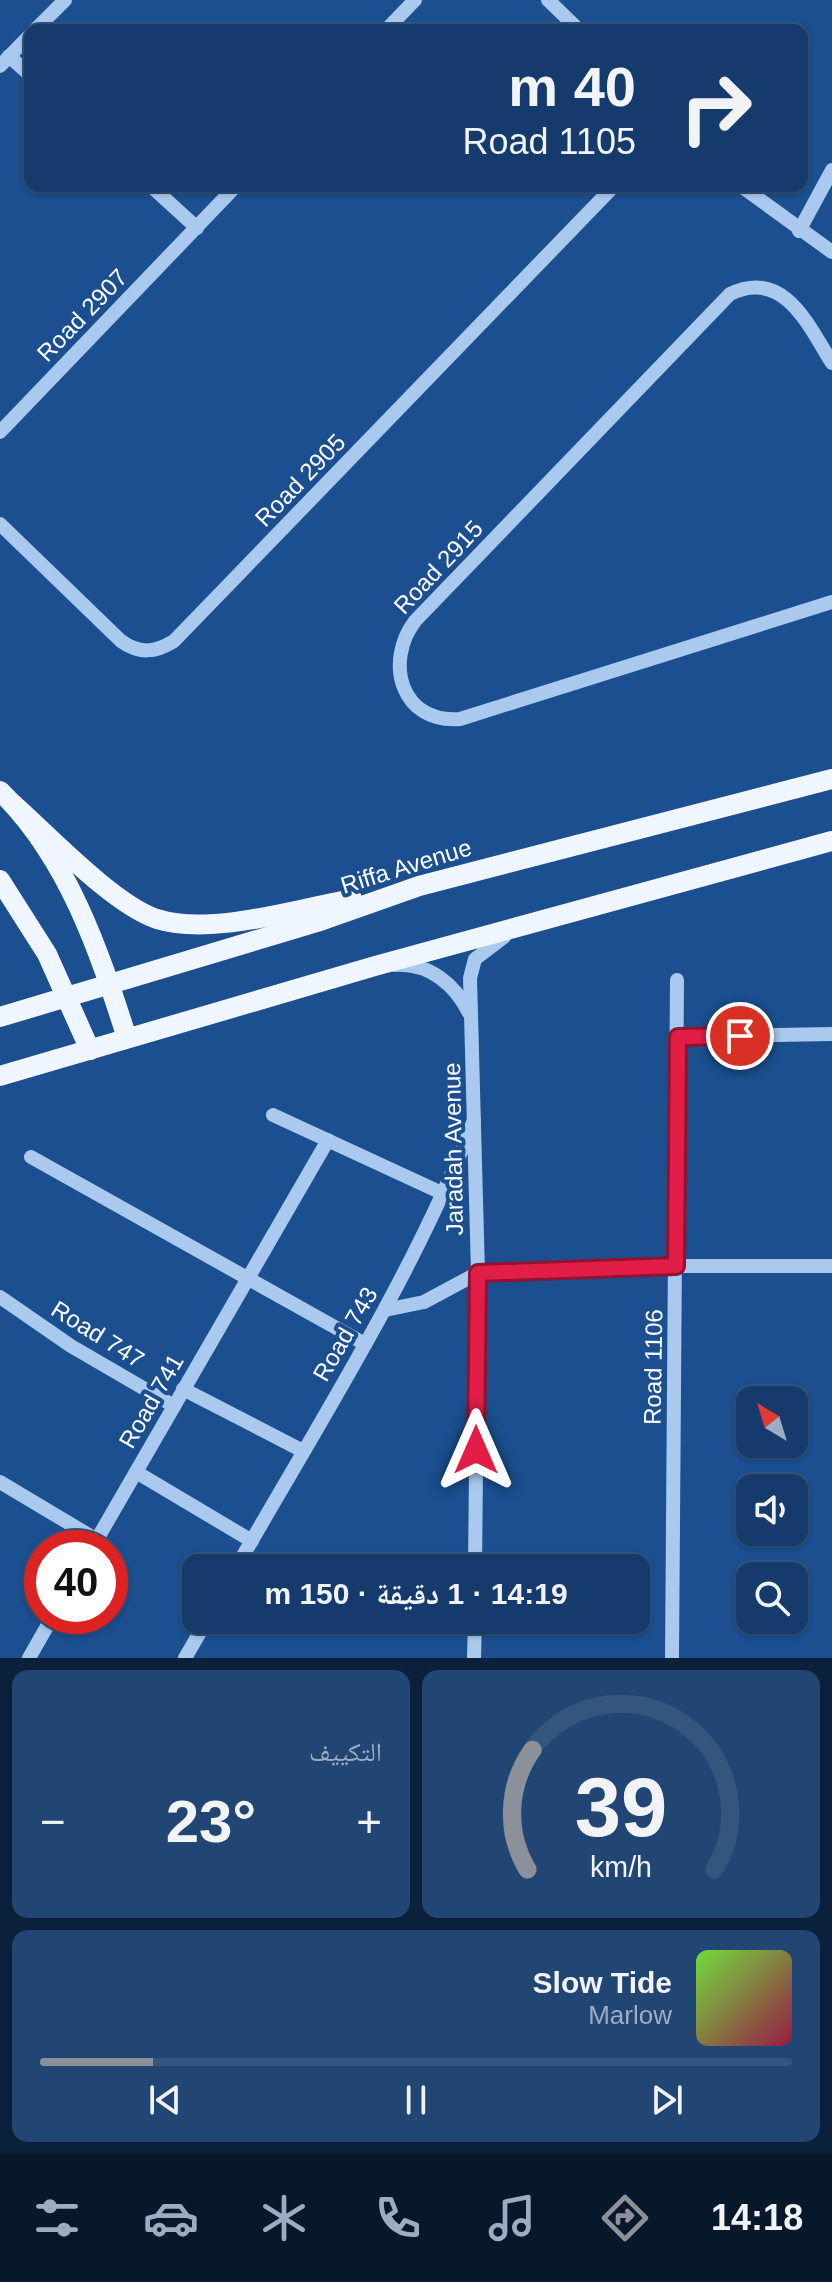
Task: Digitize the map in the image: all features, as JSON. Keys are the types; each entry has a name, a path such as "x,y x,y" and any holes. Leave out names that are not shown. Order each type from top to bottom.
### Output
{"main road":[{"name":"Riffa Avenue","path":"0,1017 110,986 419,886 832,779"},
{"path":"7,798 126,903 157,919 192,924 248,918 419,886"},
{"path":"7,798 68,884 110,986 127,1038"},
{"path":"0,1076 375,966 832,841"},
{"path":"0,880 24,912 68,996 90,1050"}],"street":[{"path":"41,24 65,0"},
{"path":"392,24 415,0"},
{"path":"548,0 573,24"},
{"path":"24,41 5,61 24,72"},
{"path":"799,231 832,170"},
{"path":"158,192 197,228"},
{"name":"Road 2907","path":"0,432 230,192"},
{"name":"Road 2905","path":"0,524 121,641 139,651 163,648 174,641 608,192"},
{"path":"749,192 832,252"},
{"name":"Road 2915","path":"832,363 799,311 781,293 755,286 730,294 415,621 402,643 398,671 402,687 417,709 437,718 460,719 832,602"},
{"name":"Jaradah Avenue","path":"475,1554 478,1273 470,978 475,959 486,947 525,924"},
{"path":"375,966 404,965 430,971 461,996 471,1017"},
{"name":"Road 1106","path":"672,1658 677,980"},
{"path":"678,1037 832,1034"},
{"name":"Road 743","path":"244,1554 385,1310 444,1194 476,1114"},
{"path":"273,1115 444,1194"},
{"name":"Road 741","path":"102,1530 328,1140"},
{"path":"31,1157 365,1344"},
{"path":"385,1310 424,1302 478,1273 676,1266 832,1266"},
{"name":"Road 747","path":"0,1297 71,1346 174,1406"},
{"path":"183,1389 303,1451"},
{"path":"136,1472 252,1541"},
{"path":"0,1482 73,1530"},
{"path":"29,1658 43,1634"},
{"path":"185,1658 199,1634"},
{"path":"474,1658 475,1634"}],"route":[{"path":"476,1450 478,1273 676,1266 678,1037 740,1036"}]}
